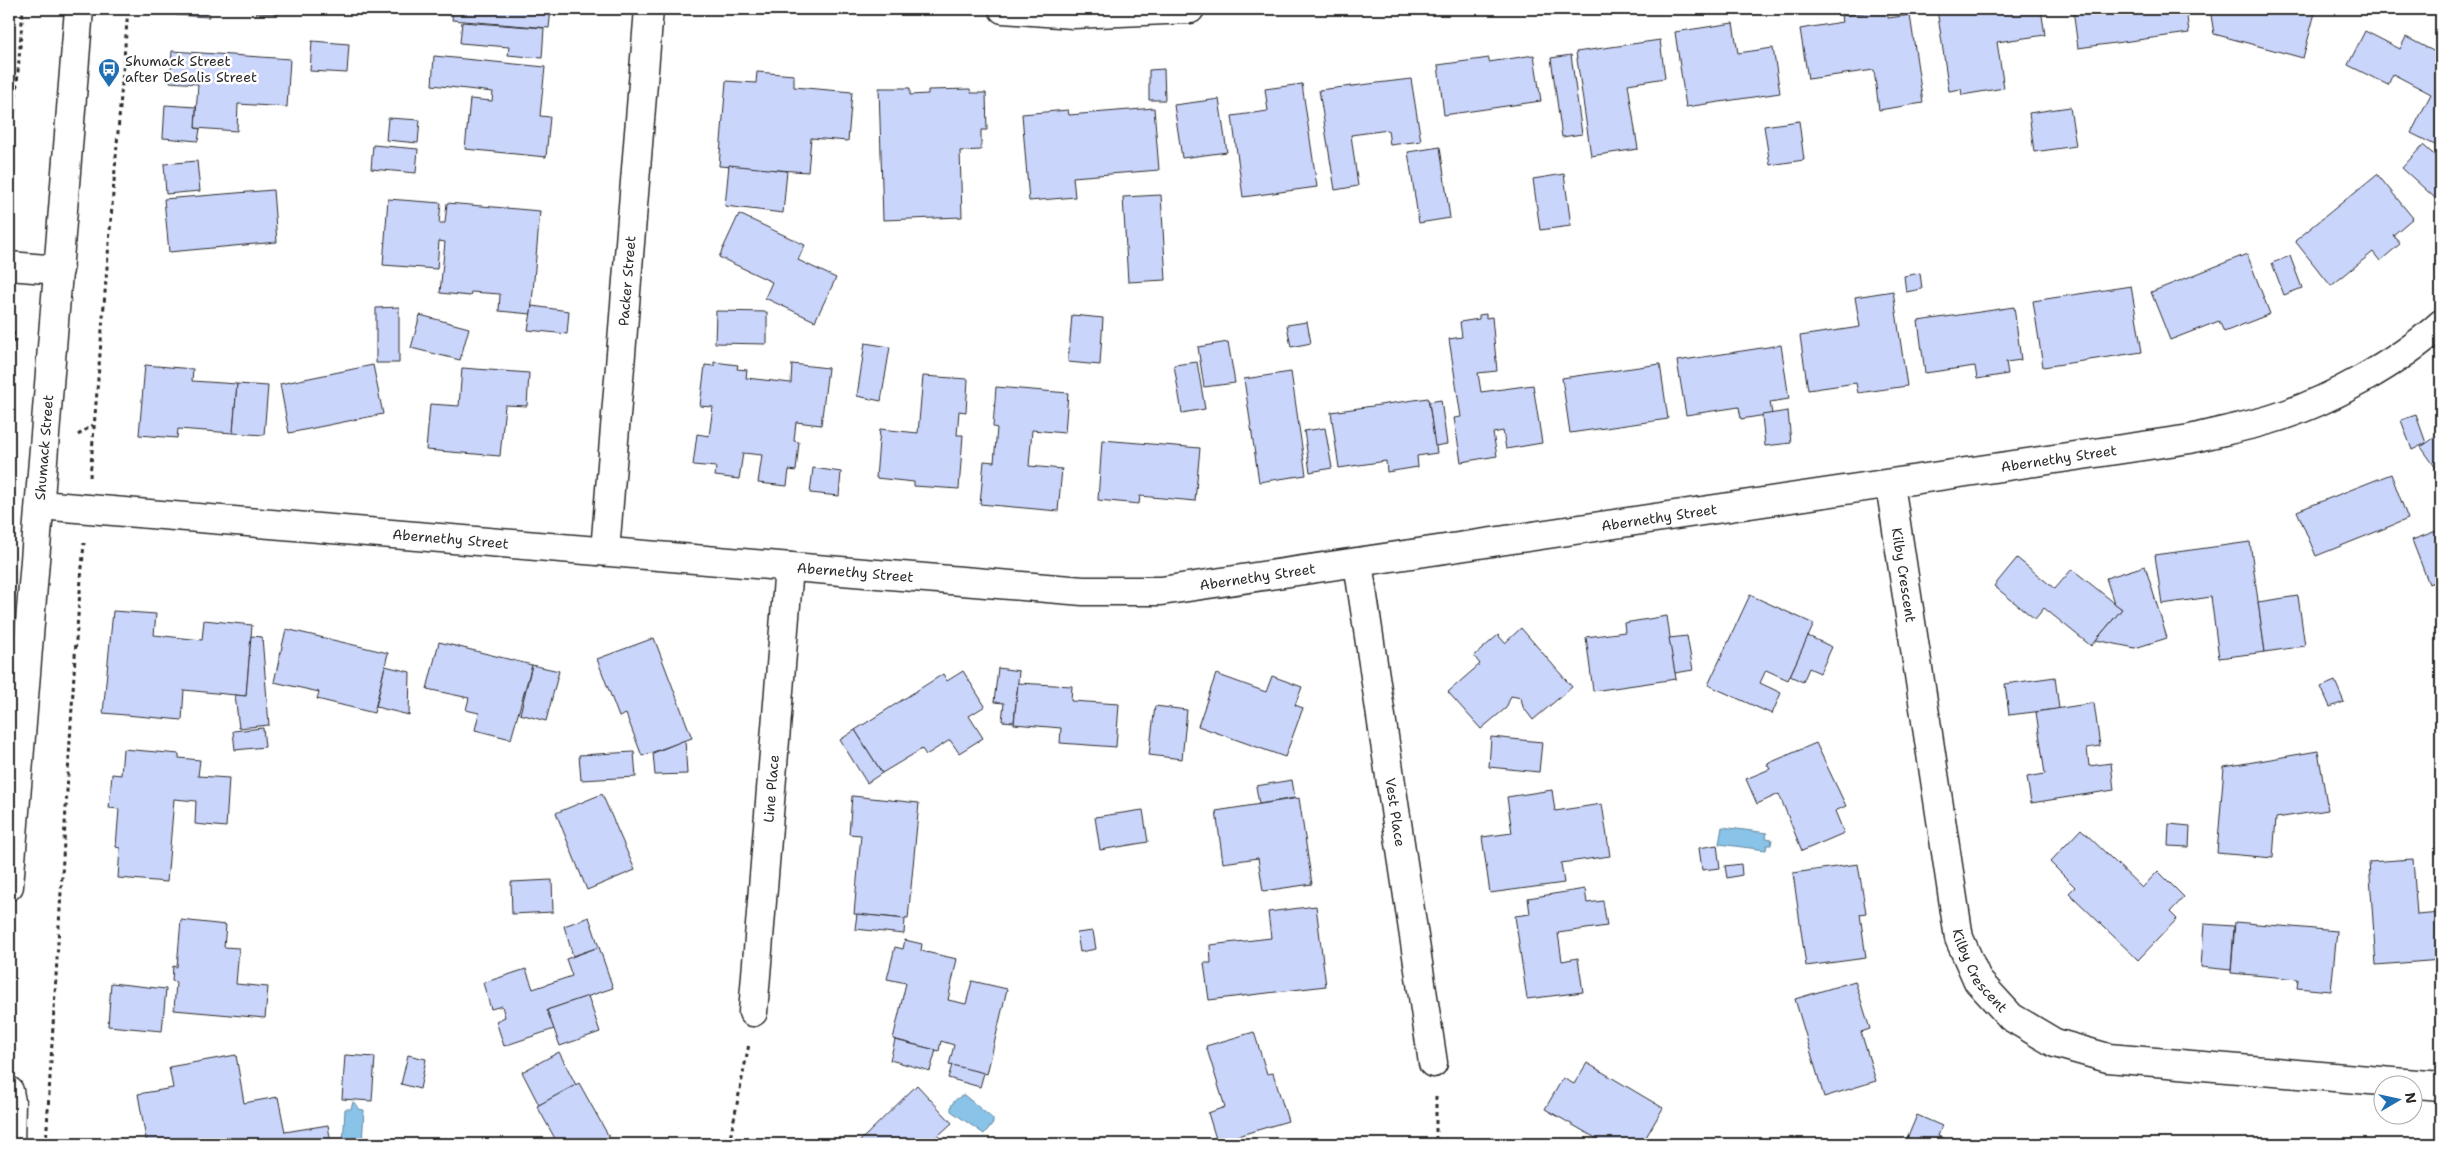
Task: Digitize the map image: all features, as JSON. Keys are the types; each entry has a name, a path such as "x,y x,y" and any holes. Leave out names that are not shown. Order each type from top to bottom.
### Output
{"street":[{"name":"Shumack Street","path":"9,886 79,9"},
{"name":"Packer Street","path":"605,551 649,9"},
{"path":"1003,9 1074,14 1190,9"},
{"path":"9,266 59,270"},
{"name":"Abernethy Street","path":"40,505 1084,591 1161,591 2190,439 2273,419 2312,404 2386,366 2420,343 2441,324"},
{"name":"Kilby Crescent","path":"1890,484 1959,938 1978,981 2011,1017 2055,1043 2108,1058 2441,1086"},
{"name":"Vest Place","path":"1358,563 1433,1063"},
{"name":"Line Place","path":"753,1012 789,566"},
{"path":"9,1091 11,1102 10,1144"}],"path":[{"path":"9,184 23,9"},
{"path":"46,1144 76,640 128,9"},
{"path":"9,316 15,340 9,350"},
{"path":"729,1144 747,1060 753,1012"},
{"path":"1433,1063 1437,1111 1436,1144"}],"water":[{"path":"1722,827 1767,833 1766,838 1772,839 1771,845 1767,845 1766,850 1719,844"},
{"path":"964,1095 993,1119 993,1123 984,1134 951,1111 953,1103"},
{"path":"353,1102 358,1106 358,1109 364,1110 362,1144 343,1144 345,1109 351,1109"}],"building":[{"path":"176,9 209,9 209,17 176,15"},
{"path":"252,9 285,9 279,14 256,13"},
{"path":"453,9 551,9 549,28 452,20"},
{"path":"1887,9 1888,18 1910,15 1923,103 1879,110 1874,70 1808,79 1800,29 1842,22 1841,16"},
{"path":"1937,9 2041,9 2045,35 1997,42 2004,88 1962,95 1961,89 1949,91"},
{"path":"2073,9 2186,9 2189,33 2078,48"},
{"path":"2210,9 2316,9 2303,58 2214,34"},
{"path":"2441,9 2441,14 2407,10"},
{"path":"462,22 544,28 542,58 508,55 509,47 460,43"},
{"path":"1733,23 1738,53 1773,48 1780,93 1686,107 1675,32"},
{"path":"2365,31 2400,49 2406,37 2441,55 2441,148 2411,133 2431,94 2393,74 2388,85 2348,65"},
{"path":"1660,40 1665,78 1628,84 1638,149 1591,156 1576,52"},
{"path":"312,41 349,44 347,73 310,71"},
{"path":"172,51 290,59 287,107 238,104 237,131 195,128 198,84 170,82"},
{"path":"1534,55 1541,101 1444,115 1438,65 1489,58 1489,62"},
{"path":"1571,55 1582,134 1562,137 1551,58"},
{"path":"434,56 545,67 540,116 550,117 546,157 465,149 470,99 492,101 493,92 432,85"},
{"path":"1164,69 1165,100 1149,100 1149,70"},
{"path":"757,72 794,75 794,87 852,92 848,141 811,138 808,172 719,166 726,81 756,83"},
{"path":"1411,79 1421,141 1390,145 1388,130 1351,135 1358,186 1335,190 1319,90"},
{"path":"1302,84 1317,187 1243,197 1232,116 1268,111 1265,89"},
{"path":"879,88 910,88 910,95 928,94 928,90 970,89 971,93 986,93 987,130 981,130 981,150 960,151 962,217 883,220"},
{"path":"1219,99 1227,152 1182,158 1174,105"},
{"path":"165,105 196,107 195,128 200,129 198,141 163,138"},
{"path":"2070,107 2076,146 2034,152 2029,113"},
{"path":"1154,108 1159,170 1073,177 1075,197 1029,201 1022,114 1068,110 1069,115"},
{"path":"388,118 420,120 418,143 386,140"},
{"path":"1799,121 1804,160 1770,165 1764,126"},
{"path":"373,145 418,149 416,173 371,169"},
{"path":"2423,145 2441,161 2441,192 2435,198 2402,168"},
{"path":"1440,147 1450,218 1419,223 1408,152"},
{"path":"197,161 200,191 166,194 164,164"},
{"path":"729,165 787,171 783,213 725,206"},
{"path":"1564,174 1571,226 1540,230 1533,179"},
{"path":"2377,174 2413,218 2393,235 2400,244 2380,261 2373,252 2331,286 2295,241"},
{"path":"273,190 277,242 169,252 164,199"},
{"path":"1161,195 1166,280 1128,282 1123,197"},
{"path":"388,199 441,203 439,223 445,223 447,203 540,211 531,314 499,311 500,294 471,292 470,296 440,293 445,242 439,241 437,269 383,265"},
{"path":"739,214 805,245 798,260 836,278 815,321 765,298 772,282 719,257"},
{"path":"2247,254 2270,314 2224,332 2219,321 2170,340 2151,292"},
{"path":"2290,256 2302,288 2284,295 2272,263"},
{"path":"1920,273 1922,289 1906,292 1904,276"},
{"path":"2131,286 2142,352 2043,367 2033,301"},
{"path":"1893,291 1907,386 1858,393 1856,383 1808,390 1800,336 1860,327 1855,297"},
{"path":"532,306 569,311 567,334 528,330"},
{"path":"399,307 399,363 376,363 376,308"},
{"path":"2014,307 2021,360 2006,362 2008,374 1977,379 1975,366 1925,373 1918,321"},
{"path":"716,311 767,312 767,344 715,343"},
{"path":"1486,314 1486,318 1492,317 1497,371 1478,373 1481,392 1533,385 1542,443 1506,449 1503,431 1493,433 1497,456 1461,462 1454,418 1461,417 1449,339 1462,337 1460,322 1479,319 1479,315"},
{"path":"420,315 469,328 460,360 411,348"},
{"path":"1072,315 1103,318 1100,365 1068,362"},
{"path":"1307,322 1311,343 1291,347 1287,325"},
{"path":"1228,342 1235,383 1204,387 1198,347"},
{"path":"865,343 890,347 881,401 857,396"},
{"path":"1781,345 1789,399 1770,402 1772,414 1741,419 1739,407 1686,415 1677,361"},
{"path":"714,362 738,365 737,369 747,370 746,378 791,383 792,364 828,368 821,425 796,422 794,441 799,442 796,471 789,470 787,486 758,483 762,455 743,453 739,479 715,476 716,467 693,465 697,434 709,436 713,407 700,406 705,365 714,366"},
{"path":"1197,362 1205,409 1182,413 1174,365"},
{"path":"1660,364 1668,419 1570,433 1562,378"},
{"path":"145,365 193,369 192,381 237,384 233,433 178,429 177,438 139,435"},
{"path":"373,365 383,414 289,433 280,384"},
{"path":"462,368 529,373 527,406 505,405 500,456 426,450 430,404 459,406"},
{"path":"1291,372 1306,475 1259,482 1244,379"},
{"path":"923,376 968,379 966,412 959,411 957,435 963,435 959,489 914,486 914,482 876,478 880,429 918,433"},
{"path":"237,384 268,386 264,435 233,433"},
{"path":"996,387 1068,393 1065,433 1032,430 1029,466 1062,469 1058,511 980,504 984,461 994,462 997,428 993,427"},
{"path":"1428,398 1437,453 1417,456 1418,467 1387,472 1386,461 1339,468 1331,412"},
{"path":"1441,400 1447,444 1435,446 1429,402"},
{"path":"1788,411 1791,443 1765,446 1762,415"},
{"path":"2416,415 2426,443 2412,450 2401,420"},
{"path":"1325,428 1332,468 1310,472 1304,431"},
{"path":"2441,433 2441,475 2421,447"},
{"path":"1102,440 1200,448 1195,501 1140,496 1139,504 1098,500"},
{"path":"813,468 841,472 839,496 810,493"},
{"path":"2391,474 2408,519 2316,556 2297,511"},
{"path":"2439,530 2441,579 2429,584 2412,540"},
{"path":"2250,542 2265,652 2219,658 2211,597 2162,604 2155,555"},
{"path":"2017,558 2055,589 2072,569 2122,609 2091,646 2044,608 2035,619 1994,586"},
{"path":"2145,566 2167,638 2135,648 2096,640 2122,609 2114,603 2106,578"},
{"path":"1750,595 1814,624 1788,680 1766,670 1760,683 1781,693 1772,714 1708,685"},
{"path":"2298,596 2305,646 2265,652 2258,602"},
{"path":"113,611 156,614 154,635 202,640 204,620 252,625 246,696 184,690 182,720 103,713"},
{"path":"1667,616 1676,679 1593,691 1586,637 1625,632 1624,623"},
{"path":"1521,628 1572,687 1533,720 1523,707 1521,698 1511,696 1506,708 1481,729 1448,692 1480,664 1474,656 1498,635 1505,643"},
{"path":"286,629 388,653 374,713 317,699 319,692 274,682"},
{"path":"251,636 262,637 269,725 239,728 235,695 246,696"},
{"path":"1687,636 1693,670 1675,673 1669,638"},
{"path":"1808,636 1832,647 1820,673 1809,668 1803,682 1790,676"},
{"path":"654,638 692,738 642,756 626,714 619,717 597,659"},
{"path":"439,642 532,665 511,739 475,730 479,713 466,710 469,698 427,689"},
{"path":"532,665 559,671 546,721 520,714"},
{"path":"385,666 410,672 409,715 376,707"},
{"path":"998,668 1019,671 1014,722 1002,721 1004,703 994,702"},
{"path":"963,671 985,706 969,716 983,738 959,753 950,740 926,755 922,749 882,773 855,730 943,674 947,681"},
{"path":"1216,674 1266,692 1272,676 1302,687 1295,705 1303,708 1285,757 1198,726"},
{"path":"2055,677 2059,709 2009,715 2005,684"},
{"path":"2335,681 2344,702 2330,707 2321,687"},
{"path":"1018,683 1072,686 1071,701 1119,704 1116,747 1060,743 1061,728 1014,724"},
{"path":"2094,703 2100,746 2087,748 2089,766 2111,763 2114,790 2031,803 2027,777 2045,774 2036,712"},
{"path":"1155,706 1187,710 1182,759 1149,755"},
{"path":"263,728 265,747 235,750 233,731"},
{"path":"855,730 882,773 867,783 840,740"},
{"path":"1491,737 1542,742 1539,772 1489,767"},
{"path":"685,740 687,774 655,775 653,753"},
{"path":"1816,743 1846,806 1835,811 1844,833 1802,851 1779,794 1757,804 1746,779 1770,769 1767,764"},
{"path":"123,749 179,754 179,758 200,760 198,776 229,778 226,827 195,824 196,801 174,799 167,882 118,878 120,848 116,847 119,809 109,808 112,774 121,775"},
{"path":"2318,751 2328,810 2276,818 2273,858 2217,853 2224,767"},
{"path":"634,752 636,777 581,780 579,755"},
{"path":"1292,780 1295,798 1259,804 1256,786"},
{"path":"1552,790 1555,811 1602,804 1610,856 1561,863 1564,883 1490,893 1482,837 1512,833 1507,797"},
{"path":"602,794 635,870 587,890 556,813"},
{"path":"852,796 919,803 908,919 854,914 861,835 849,834"},
{"path":"1299,798 1312,884 1263,891 1258,858 1223,863 1216,811"},
{"path":"1143,810 1148,842 1100,850 1095,817"},
{"path":"2169,824 2190,826 2189,847 2168,846"},
{"path":"2081,829 2142,888 2158,871 2184,897 2170,912 2177,919 2138,960 2069,893 2075,887 2050,862"},
{"path":"1717,845 1720,868 1702,870 1699,848"},
{"path":"2413,859 2417,915 2441,913 2441,960 2376,965 2369,862"},
{"path":"1741,864 1742,875 1727,878 1725,866"},
{"path":"1858,864 1866,913 1860,914 1866,958 1806,966 1793,873"},
{"path":"552,880 553,912 512,914 511,882"},
{"path":"1585,889 1587,903 1603,901 1607,926 1558,933 1562,961 1578,958 1583,992 1527,999 1515,916 1530,914 1528,898"},
{"path":"1316,906 1326,986 1209,1000 1204,963 1211,963 1210,945 1271,938 1268,912"},
{"path":"857,914 905,919 904,934 855,929"},
{"path":"589,917 599,947 573,956 564,926"},
{"path":"181,920 226,925 224,947 239,948 236,984 268,987 265,1018 174,1010 176,982 172,981 173,966 177,967"},
{"path":"2235,922 2337,931 2331,991 2297,988 2298,979 2231,973"},
{"path":"2204,924 2234,926 2231,970 2201,967"},
{"path":"1093,931 1096,949 1080,952 1077,933"},
{"path":"905,940 922,944 921,951 957,959 948,1000 966,1004 972,981 1007,989 987,1074 949,1065 954,1045 941,1041 939,1051 893,1039 906,983 887,979 895,947 903,949"},
{"path":"599,947 613,988 547,1010 554,1029 504,1046 496,1021 505,1017 502,1006 491,1009 483,983 526,969 533,989 572,976 566,959"},
{"path":"1855,981 1870,1029 1861,1032 1876,1081 1824,1097 1795,999"},
{"path":"111,983 166,989 162,1031 108,1026"},
{"path":"588,996 600,1032 560,1046 547,1010"},
{"path":"1254,1032 1267,1074 1273,1073 1288,1121 1217,1142 1208,1113 1225,1107 1206,1046"},
{"path":"895,1040 936,1050 930,1071 890,1060"},
{"path":"559,1052 576,1085 539,1105 522,1072"},
{"path":"236,1055 244,1103 278,1097 285,1132 328,1125 331,1144 188,1144 187,1138 147,1144 138,1094 173,1088 169,1067"},
{"path":"345,1055 375,1057 372,1101 342,1099"},
{"path":"408,1055 426,1059 420,1089 401,1084"},
{"path":"1587,1063 1663,1108 1642,1144 1606,1144 1545,1109 1563,1078 1574,1084"},
{"path":"952,1065 984,1073 980,1087 948,1078"},
{"path":"579,1083 613,1144 558,1144 537,1106"},
{"path":"917,1085 952,1123 929,1144 857,1144"},
{"path":"1917,1115 1942,1126 1938,1136 1957,1144 1905,1144"}],"place":[{"name":"Shumack Street after DeSalis Street","path":"109,88"}]}
